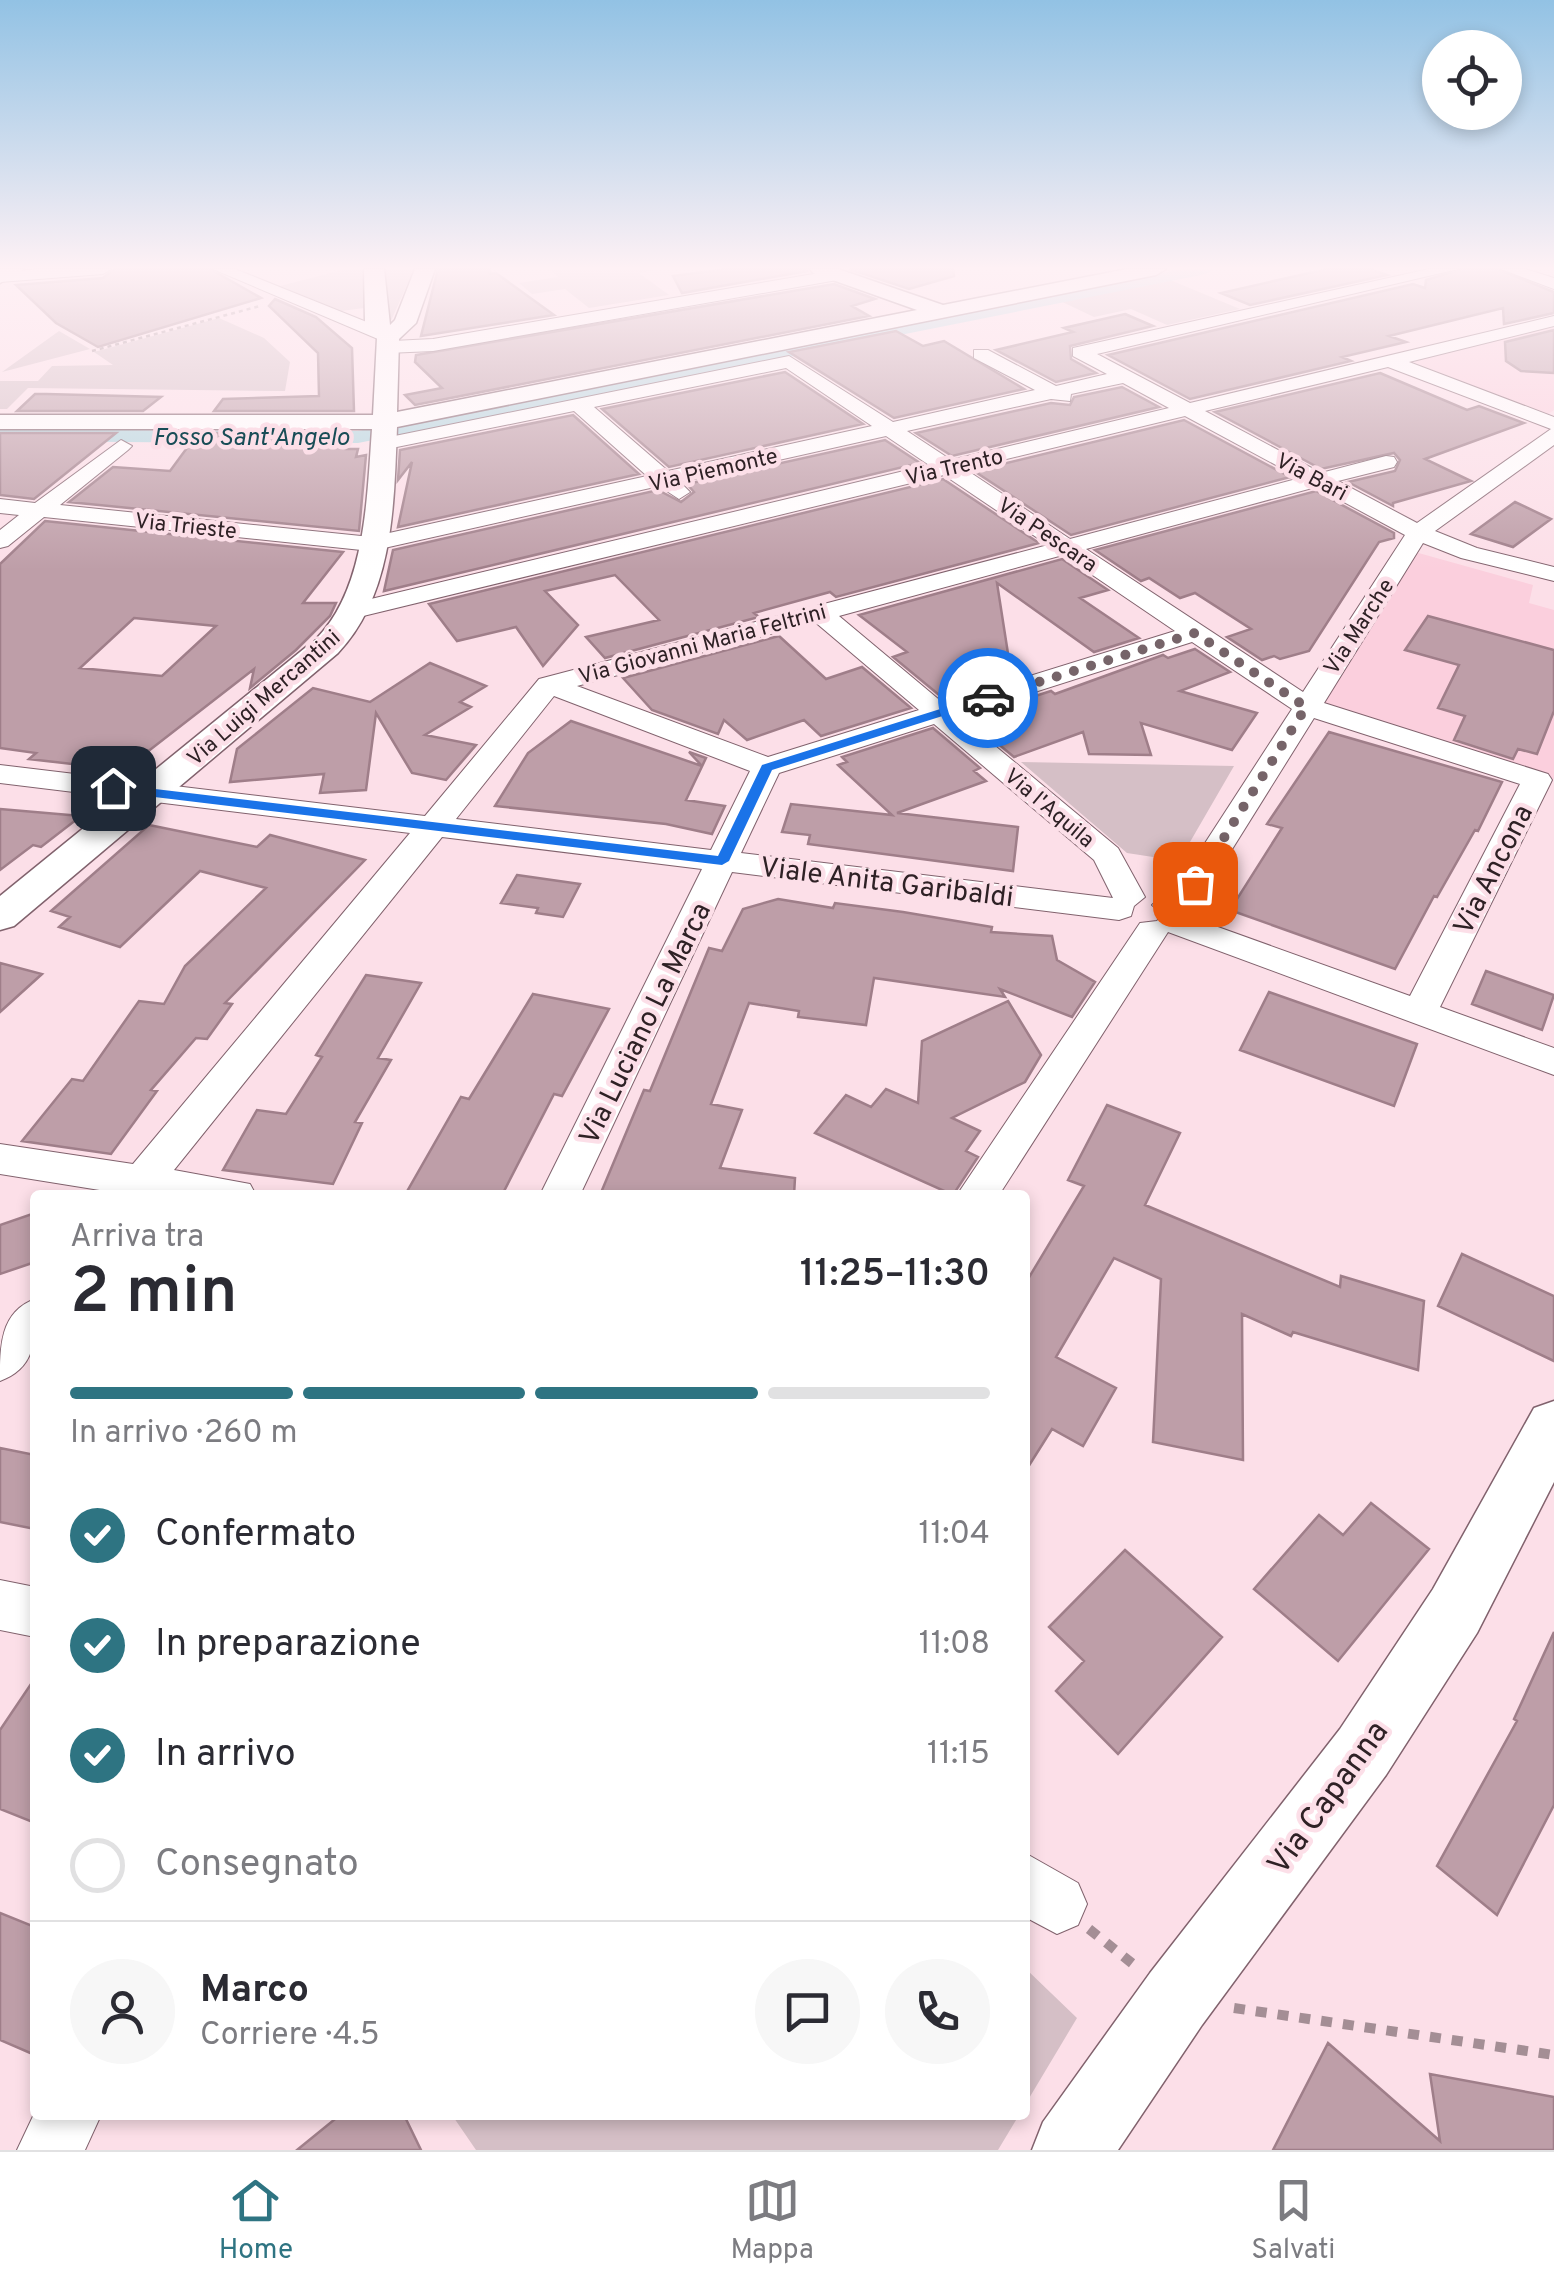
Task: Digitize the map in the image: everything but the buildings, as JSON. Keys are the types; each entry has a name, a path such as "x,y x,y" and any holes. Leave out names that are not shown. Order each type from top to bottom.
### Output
{"street":[{"name":"Via Luigi Mercantini","path":"0,917 327,646 355,610 371,544 386,369"},
{"path":"382,433 677,369"},
{"name":"Via Pescara","path":"580,405 753,369"},
{"name":"Via Pescara","path":"800,369 1306,707"},
{"path":"1010,369 1118,426"},
{"name":"Via Bari","path":"1113,369 1418,533 1470,553 1554,574"},
{"name":"Via Trento","path":"355,610 1356,369"},
{"path":"1412,369 1554,424"},
{"name":"Via Piemonte","path":"371,544 1126,376"},
{"path":"0,422 382,433 580,405 714,523"},
{"name":"Via Marche","path":"980,1190 1165,919 1195,884 1418,533 1554,435"},
{"path":"0,541 122,446"},
{"name":"Via Giovanni Maria Feltrini","path":"136,1188 549,684 1386,462"},
{"name":"Via Trieste","path":"0,506 371,544"},
{"name":"Via l'Aquila","path":"819,612 1106,855 1124,904"},
{"path":"549,684 767,767 1195,633"},
{"name":"Via Ancona","path":"1306,707 1537,780 1419,1013"},
{"name":"Via Luciano La Marca","path":"562,1190 767,767"},
{"name":"Viale Anita Garibaldi","path":"0,774 722,861 1124,904 1154,897 1165,919"},
{"path":"1165,919 1554,1062"},
{"path":"0,1159 136,1188 165,1190"},
{"path":"0,1362 30,1323"},
{"name":"Via Capanna","path":"1071,2150 1176,2000 1363,1752 1455,1611 1554,1426"},
{"path":"0,1605 30,1611"},
{"path":"50,2150 66,2120"}],"path":[{"path":"1041,1893 1176,2000 1554,2055"}],"shaded area":[{"path":"49,369 289,369 285,391 28,388 7,409 0,409 0,381 38,381"},
{"path":"1432,369 1554,369 1554,410 1547,415"},
{"path":"1415,552 1533,585 1529,603 1554,610 1554,779 1321,705"},
{"path":"1021,762 1234,766 1179,861 1127,853"},
{"path":"1030,1973 1077,2018 1030,2097"},
{"path":"455,2120 1016,2120 998,2150 476,2150"}],"waterway":[{"name":"Fosso Sant'Angelo","path":"300,437 358,437 700,369"},
{"name":"Fosso Sant'Angelo","path":"0,435 245,437"}],"way so far":[{"path":"988,698 1195,633 1306,707 1195,884"}],"route":[{"path":"113,788 722,861 767,767 988,698"}]}
